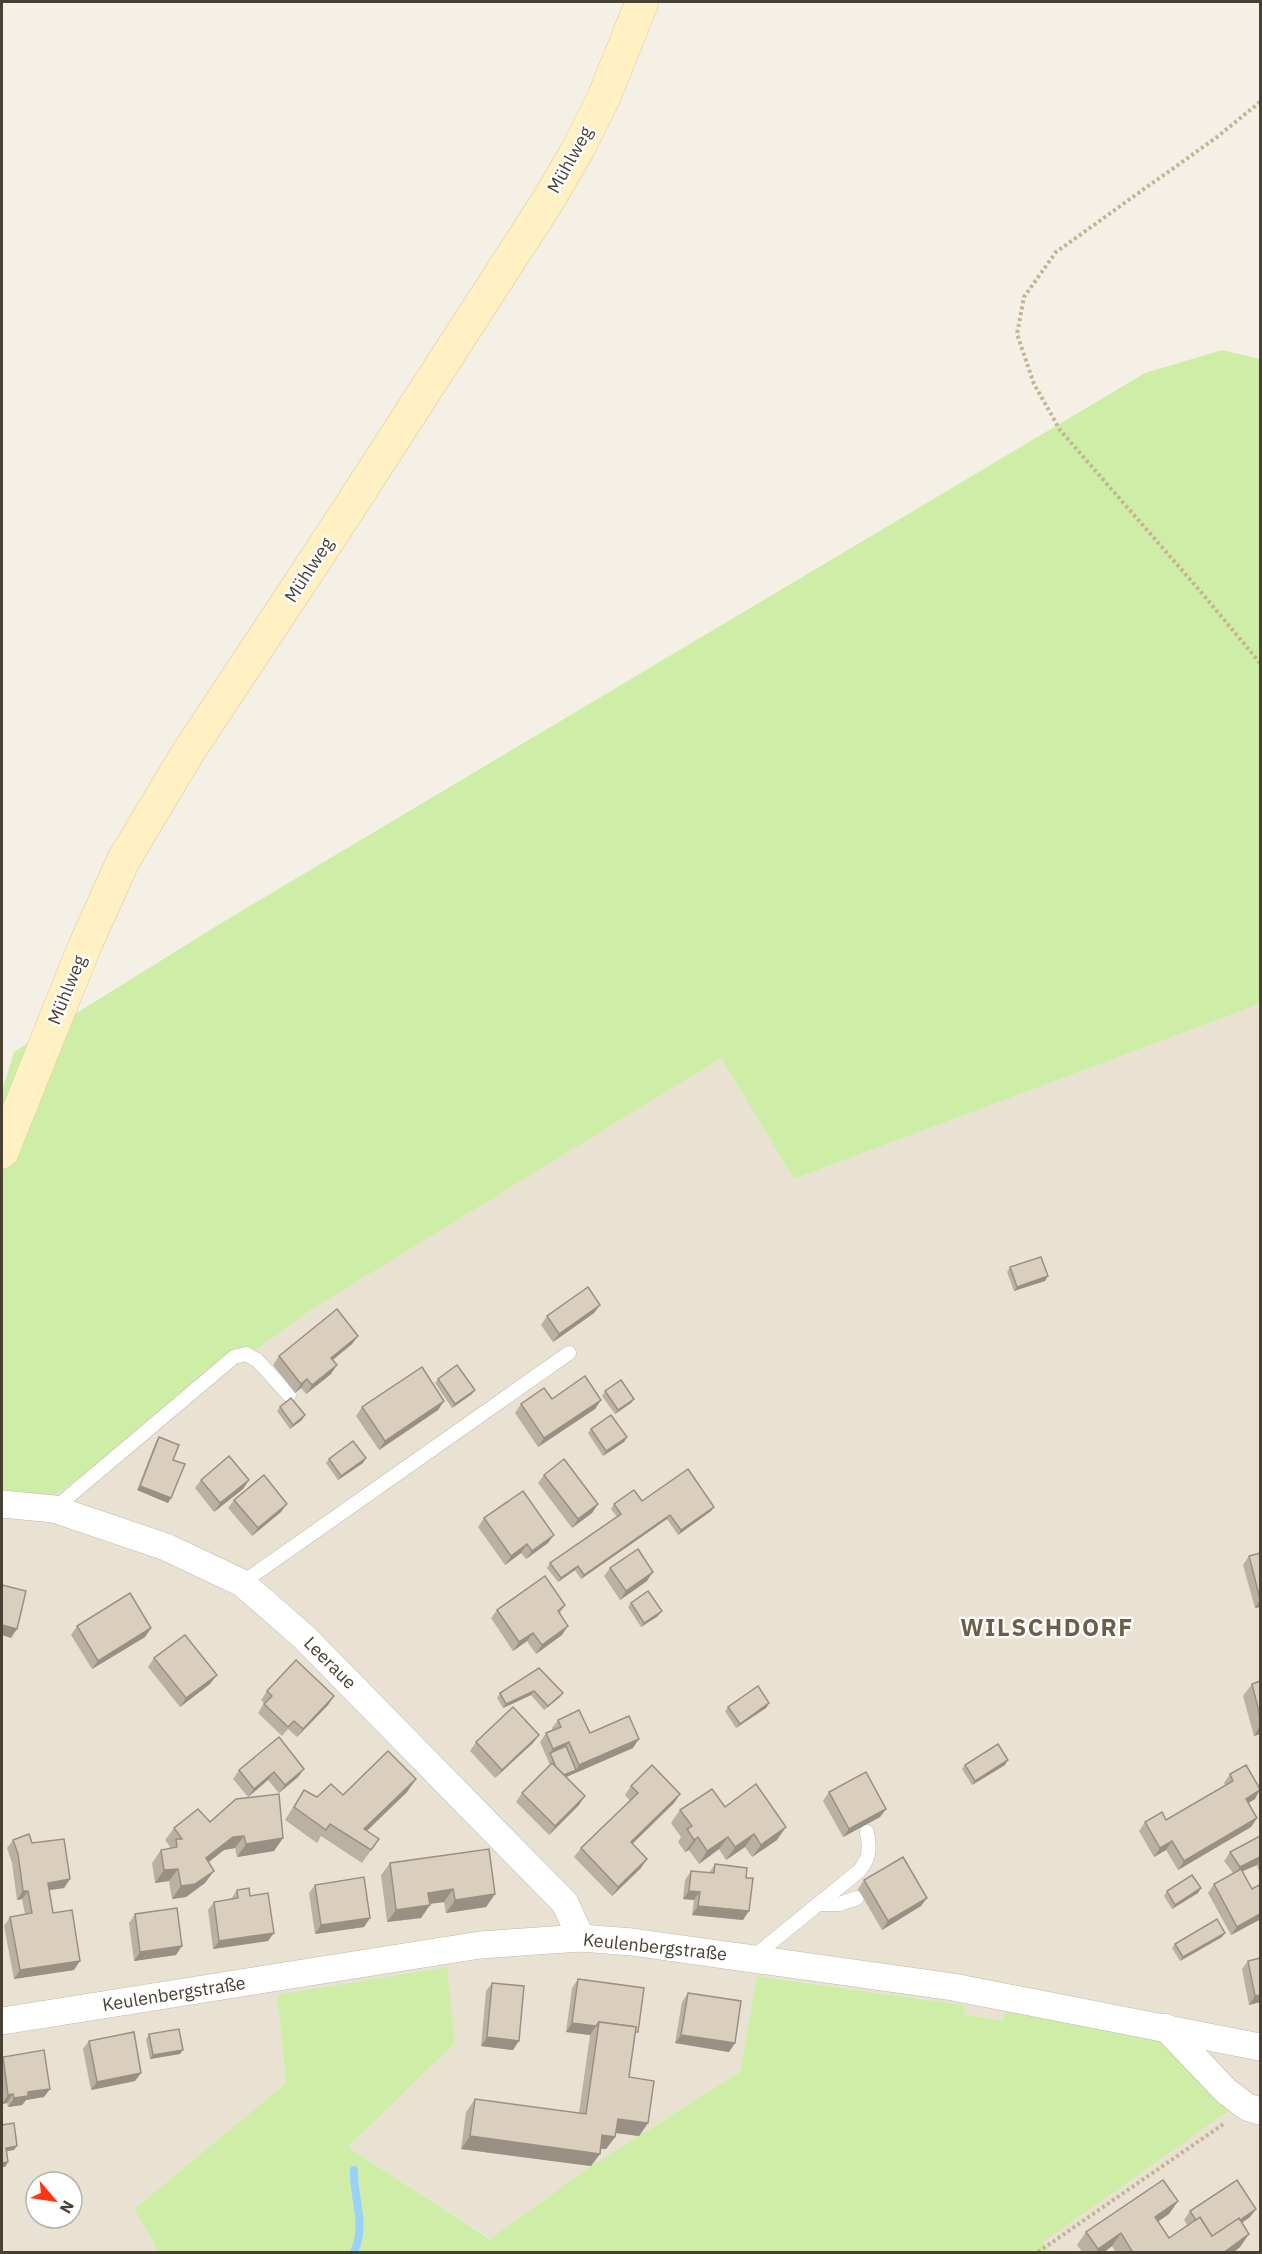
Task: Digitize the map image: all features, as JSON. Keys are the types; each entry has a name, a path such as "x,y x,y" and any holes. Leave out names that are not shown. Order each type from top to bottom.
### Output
{"street":[{"name":"Mühlweg","path":"2,1152 84,948 123,861 187,754 549,199 578,149 603,97 642,2"},
{"name":"Leeraue","path":"2,1504 54,1509 165,1547 242,1583 304,1637 565,1903 581,1938"},
{"name":"Keulenbergstraße","path":"2,2021 480,1945 581,1938 632,1942 953,1987 1260,2046"},
{"path":"1165,2027 1226,2091 1254,2109"}],"lane":[{"path":"242,1583 569,1353"},
{"path":"54,1509 234,1357 246,1354 257,1360 289,1395"},
{"path":"752,1958 859,1871 868,1860 870,1847 867,1832"},
{"path":"818,1904 839,1904 857,1898"}],"path":[{"path":"1260,102 1217,137 1056,252 1023,297 1017,334 1034,384 1060,430 1201,591 1260,663"},
{"path":"1038,2253 1254,2109"}],"shaded area":[{"path":"1260,1004 1260,2252 1050,2252 1042,2242 1229,2110 1006,2012 1004,2021 964,2014 965,2005 758,1976 740,2072 591,2166 491,2239 348,2147 455,2043 277,1995 286,2083 134,2209 159,2252 2,2252 2,1494 48,1500 311,1310 721,1058 794,1179"}],"green space":[{"path":"1222,350 1260,359 1260,1004 794,1179 721,1058 311,1310 48,1500 2,1494 2,1091 14,1052 223,922 1145,373"},
{"path":"447,1967 455,2043 348,2147 490,2239 591,2166 740,2072 757,1976 965,2005 964,2014 1003,2021 1005,2012 1158,2034 1230,2110 1043,2242 1050,2252 159,2252 134,2209 286,2083 277,1995"}],"building":[{"path":"1041,1257 1048,1276 1017,1287 1010,1267"},
{"path":"588,1287 600,1305 559,1334 547,1316"},
{"path":"337,1309 358,1336 331,1358 337,1365 312,1385 307,1379 301,1384 279,1356"},
{"path":"457,1365 475,1390 455,1404 438,1379"},
{"path":"422,1367 444,1401 385,1441 362,1407"},
{"path":"585,1376 601,1400 544,1438 521,1404 544,1388 552,1399"},
{"path":"621,1380 634,1399 618,1410 605,1391"},
{"path":"291,1398 305,1415 293,1425 280,1407"},
{"path":"611,1415 627,1437 606,1451 591,1429"},
{"path":"159,1437 179,1445 173,1460 185,1464 171,1498 140,1486"},
{"path":"353,1441 366,1458 341,1476 329,1459"},
{"path":"229,1456 249,1480 220,1503 201,1480"},
{"path":"564,1459 598,1504 578,1519 544,1475"},
{"path":"688,1469 714,1507 681,1530 670,1515 584,1575 578,1566 561,1578 550,1563 621,1514 614,1504 634,1490 642,1501"},
{"path":"264,1475 287,1504 258,1528 234,1500"},
{"path":"523,1491 554,1535 532,1551 527,1544 511,1556 484,1518"},
{"path":"638,1549 653,1572 626,1591 610,1568"},
{"path":"1260,1553 1260,1599 1249,1556"},
{"path":"545,1576 565,1605 558,1611 568,1626 542,1645 533,1633 519,1642 497,1610"},
{"path":"2,1585 26,1591 17,1629 2,1625"},
{"path":"648,1591 662,1611 644,1623 631,1603"},
{"path":"130,1593 151,1628 98,1661 77,1626"},
{"path":"185,1635 217,1675 186,1698 154,1658"},
{"path":"296,1660 334,1696 303,1729 294,1721 288,1727 264,1704 272,1696 267,1691"},
{"path":"539,1668 563,1693 548,1706 534,1691 506,1704 500,1693"},
{"path":"1260,1681 1260,1716 1252,1684"},
{"path":"758,1686 769,1703 740,1724 728,1707"},
{"path":"513,1707 539,1735 502,1770 476,1742"},
{"path":"579,1710 590,1733 629,1716 639,1739 579,1765 569,1742 553,1749 546,1733 561,1727 558,1720"},
{"path":"279,1737 304,1769 285,1785 274,1772 254,1789 239,1770"},
{"path":"998,1744 1008,1760 975,1781 965,1765"},
{"path":"566,1746 576,1770 564,1775 556,1767 550,1753"},
{"path":"388,1751 416,1779 364,1829 379,1839 371,1850 330,1824 326,1830 294,1807 304,1790 317,1797 331,1784 343,1795"},
{"path":"552,1763 585,1796 555,1826 522,1793"},
{"path":"652,1765 680,1794 631,1842 647,1859 618,1887 581,1848 638,1793 631,1786"},
{"path":"1246,1765 1260,1789 1246,1799 1257,1818 1184,1861 1172,1841 1160,1848 1145,1822 1162,1812 1166,1820 1233,1781 1230,1774"},
{"path":"866,1772 886,1809 849,1829 829,1792"},
{"path":"756,1784 786,1827 761,1845 754,1834 735,1847 728,1837 707,1851 698,1837 694,1840 687,1829 692,1826 680,1810 712,1789 725,1807"},
{"path":"279,1794 283,1838 246,1844 244,1836 233,1837 206,1858 214,1871 195,1884 181,1886 178,1869 164,1870 161,1850 177,1847 176,1839 182,1839 174,1828 198,1809 210,1822 236,1799"},
{"path":"29,1834 32,1843 64,1839 70,1879 48,1883 53,1913 72,1910 80,1961 20,1970 10,1917 32,1913 28,1891 23,1891 18,1854 13,1840"},
{"path":"1260,1836 1260,1857 1240,1867 1230,1852"},
{"path":"489,1849 495,1894 455,1900 453,1889 428,1893 430,1905 396,1910 390,1863"},
{"path":"903,1857 927,1898 888,1921 864,1880"},
{"path":"715,1864 747,1868 746,1878 753,1878 749,1911 698,1906 700,1892 689,1891 691,1871 714,1873"},
{"path":"1241,1869 1252,1889 1259,1885 1260,1914 1237,1927 1214,1884"},
{"path":"1192,1875 1201,1888 1175,1905 1167,1891"},
{"path":"364,1877 370,1918 321,1925 315,1885"},
{"path":"249,1888 250,1896 268,1893 274,1933 219,1941 214,1902 238,1898 237,1890"},
{"path":"177,1908 182,1946 140,1952 135,1914"},
{"path":"1217,1919 1225,1933 1183,1957 1175,1944"},
{"path":"1260,1958 1260,1995 1255,1996 1248,1961"},
{"path":"578,1979 644,1988 638,2032 635,2032 636,2027 599,2022 596,2026 572,2023"},
{"path":"492,1983 524,1986 519,2041 487,2037"},
{"path":"688,1993 741,2001 735,2043 681,2035"},
{"path":"599,2022 636,2027 629,2077 654,2081 648,2123 618,2119 615,2137 602,2135 600,2154 470,2136 475,2099 586,2114"},
{"path":"179,2029 183,2050 153,2055 149,2034"},
{"path":"134,2032 141,2073 97,2082 89,2041"},
{"path":"44,2050 50,2089 28,2092 28,2096 14,2098 13,2094 8,2095 3,2057"},
{"path":"14,2123 17,2146 6,2148 8,2162 2,2163 2,2125"},
{"path":"1163,2180 1178,2201 1155,2217 1169,2238 1200,2217 1212,2236 1239,2218 1249,2234 1223,2253 1133,2253 1121,2233 1098,2249 1086,2232"},
{"path":"1237,2180 1256,2209 1212,2236 1200,2217 1196,2220 1190,2211"}],"waterway":[{"path":"354,2170 359,2231 354,2252"}],"district":[{"name":"WILSCHDORF","path":"1047,1628"}]}
